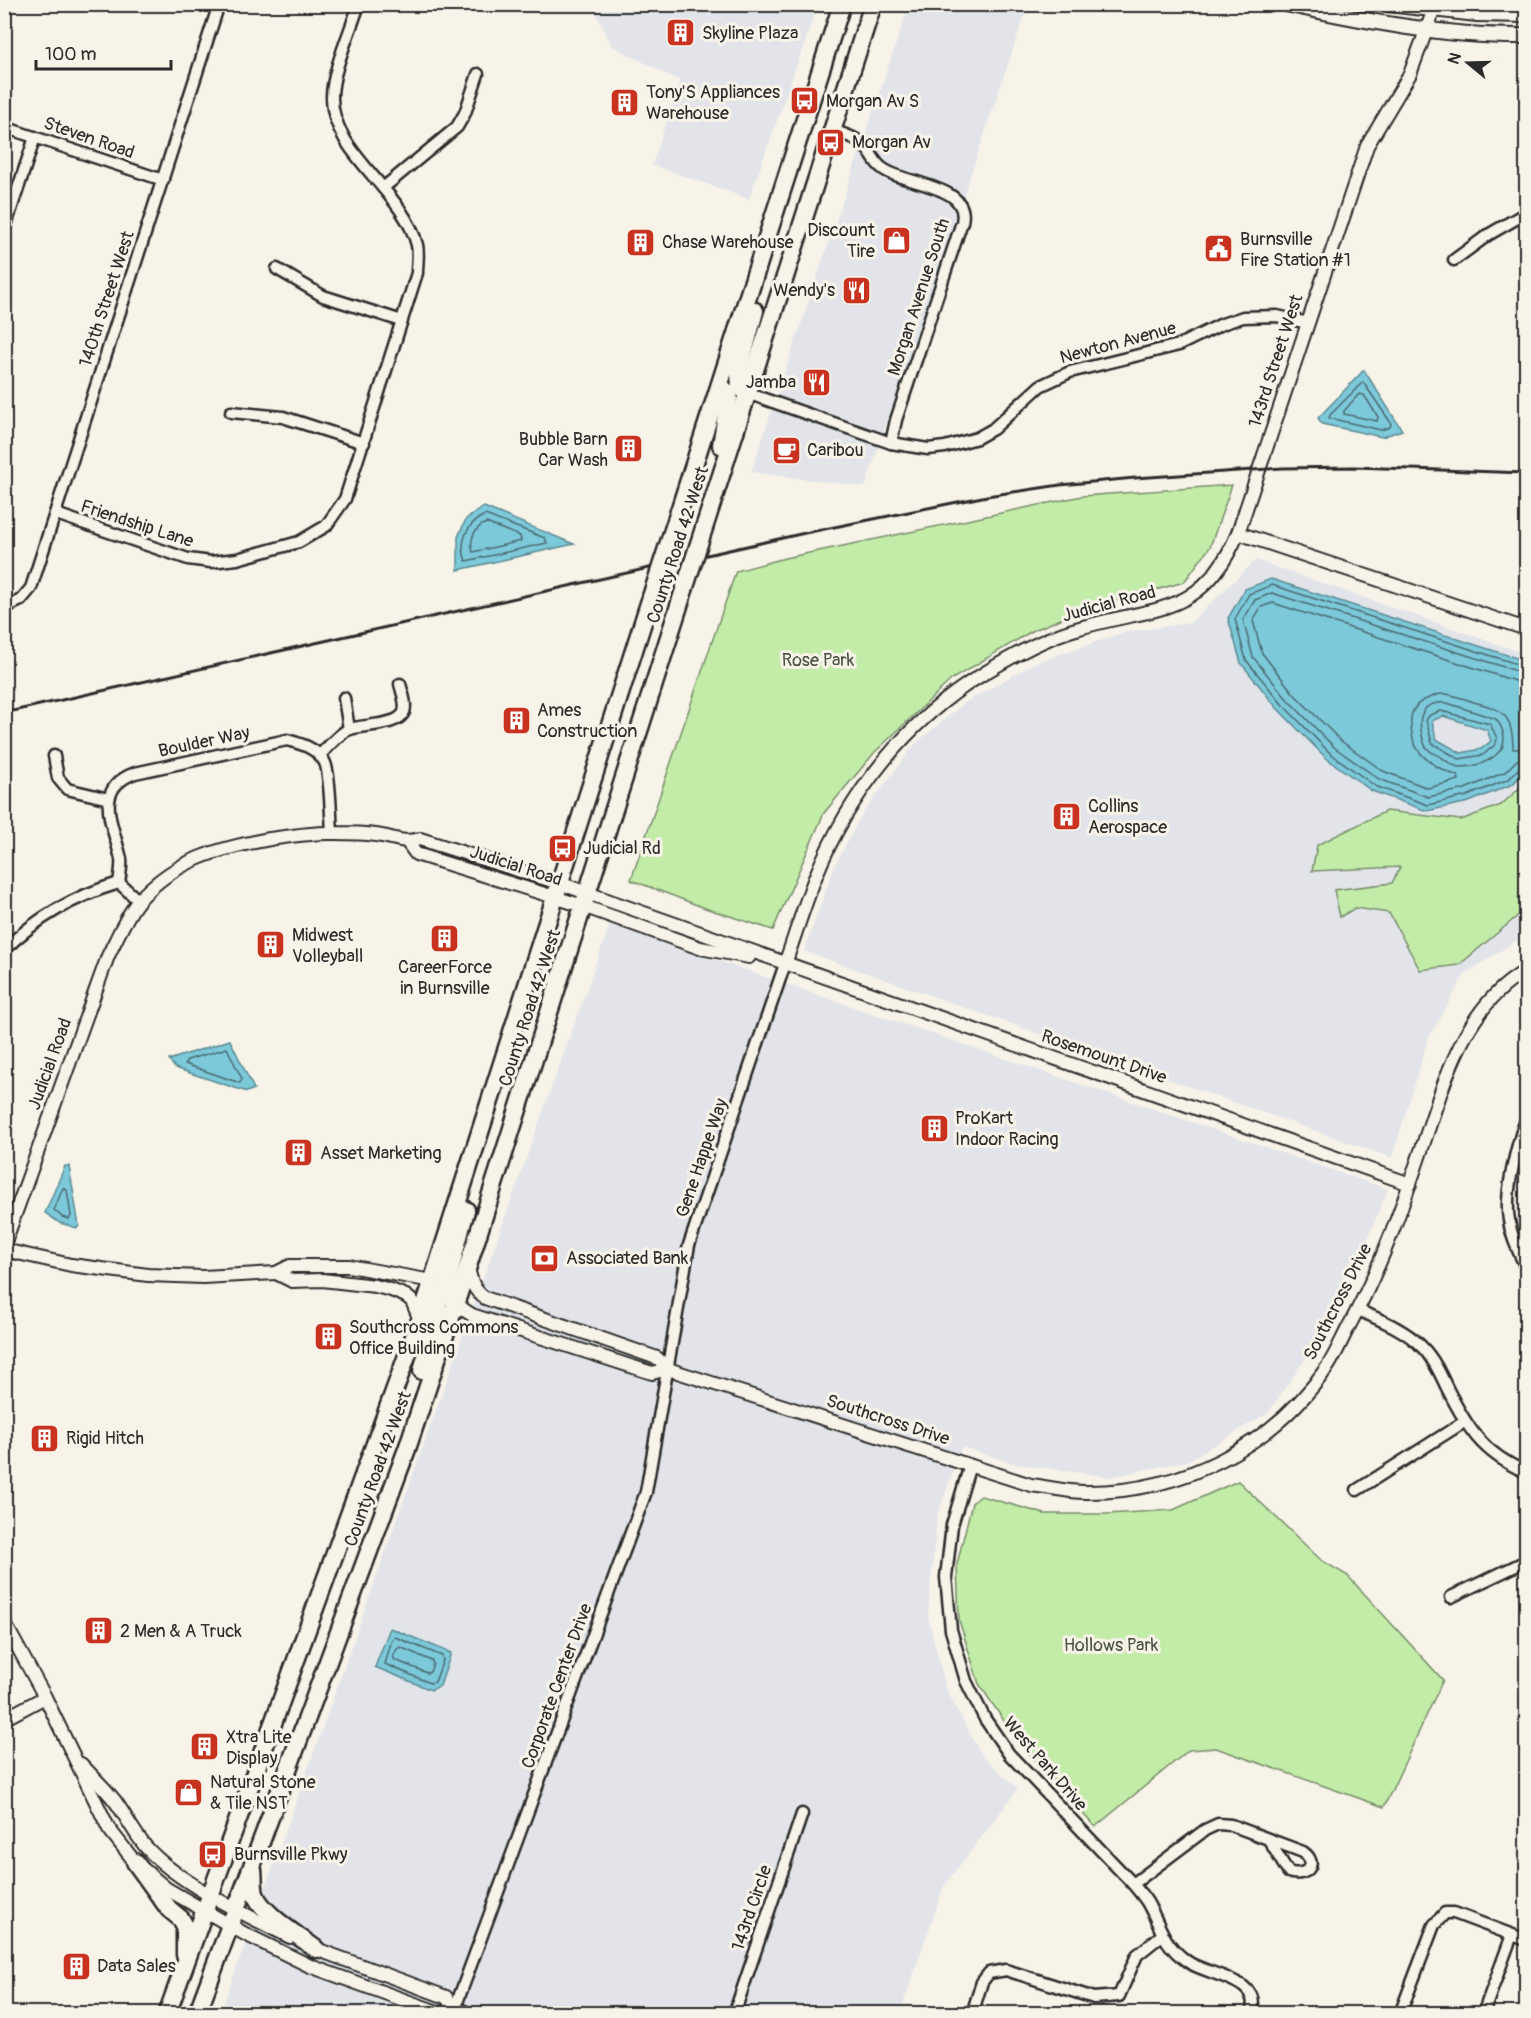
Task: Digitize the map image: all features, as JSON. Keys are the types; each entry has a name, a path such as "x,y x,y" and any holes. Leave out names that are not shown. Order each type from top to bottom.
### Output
{"highway":[{"name":"County Road 42 West","path":"167,2013 420,1320 842,4"},
{"name":"County Road 42 West","path":"197,2013 407,1449 468,1266 873,4"},
{"path":"747,393 740,388 739,371 758,300 779,202"},
{"path":"705,525 728,409 729,398 720,386"},
{"path":"455,1304 450,1294 448,1278 466,1209 471,1161"},
{"path":"407,1449 421,1375 438,1310 432,1281"},
{"path":"135,1862 169,1909 181,1919 185,1926 185,1966"},
{"path":"253,1864 254,1893 259,1902 316,1949"}],"main road":[{"path":"1286,4 1363,21 1427,29 1527,36"},
{"path":"1388,4 1527,15"}],"street":[{"name":"140th Street West","path":"4,608 21,600 31,588 219,4"},
{"name":"Friendship Lane","path":"56,514 188,559 212,562 237,559 298,542 326,526 345,499 417,273 418,247 409,221 341,135 333,115 332,96 335,77 359,4"},
{"name":"143rd Street West","path":"1238,533 1367,146 1410,74 1435,7"},
{"path":"383,188 457,127 465,113 478,74"},
{"name":"Steven Road","path":"4,127 163,180"},
{"name":"Morgan Avenue South","path":"832,130 859,140 883,169 950,195 959,202 963,211 962,222 896,420 891,443"},
{"path":"4,231 35,137"},
{"path":"1454,260 1488,235 1527,213"},
{"path":"277,270 323,296 402,321"},
{"name":"Newton Avenue","path":"747,393 891,443 928,449 961,444 993,429 1028,395 1053,378 1083,368 1179,345 1234,319 1277,316 1308,323"},
{"path":"231,412 283,417 364,442"},
{"path":"1238,533 1527,629"},
{"name":"Judicial Road","path":"785,964 815,878 846,814 877,770 932,711 981,675 1034,646 1076,629 1158,611 1184,601 1207,583 1225,561 1238,533"},
{"path":"332,833 326,762 319,756 349,729 400,718 405,704 400,684"},
{"path":"344,698 349,729"},
{"name":"Boulder Way","path":"109,799 112,788 126,776 135,773 287,740 314,749 319,756"},
{"path":"54,756 58,778 67,789 109,799 112,831 121,861 119,882"},
{"name":"Judicial Road","path":"4,1245 108,956 139,901 178,868 226,847 272,839 332,833 375,835 408,843 420,839 585,900"},
{"path":"119,882 139,901"},
{"path":"4,950 25,929 48,914 88,892 119,882"},
{"name":"Rosemount Drive","path":"585,900 785,964 1410,1184"},
{"name":"Gene Happe Way","path":"668,1369 689,1245 785,964"},
{"name":"Southcross Drive","path":"468,1266 472,1283 478,1293 485,1298 657,1358 668,1369 1031,1485 1084,1492 1142,1488 1198,1472 1250,1445 1295,1407 1328,1365 1358,1310 1389,1242 1451,1064 1479,1015 1498,993 1527,971"},
{"path":"1527,1120 1509,1188 1508,1219 1527,1268"},
{"path":"4,1250 71,1265 148,1275 203,1277 276,1273 290,1266 349,1266 432,1281"},
{"path":"276,1273 292,1281 348,1282 391,1290 412,1301 420,1320"},
{"name":"Southcross Drive","path":"455,1304 472,1315 652,1373 668,1369"},
{"path":"1358,1310 1404,1332 1423,1347 1436,1365 1464,1422 1484,1446 1509,1465 1527,1472"},
{"name":"Corporate Center Drive","path":"455,2008 646,1492 668,1369"},
{"path":"1357,1490 1464,1422"},
{"name":"West Park Drive","path":"970,1465 952,1525 946,1577 951,1630 966,1681 985,1719 1009,1754 1147,1901 1162,1935 1175,1951 1190,1963 1246,1987 1253,1997 1251,2013"},
{"path":"1451,1597 1527,1561"},
{"path":"4,1622 45,1697 110,1829 135,1862 167,1890 209,1902"},
{"path":"4,1719 45,1697"},
{"path":"72,1754 114,1800 147,1848 209,1902 310,1965 440,2013 455,2008"},
{"name":"143rd Circle","path":"734,2013 802,1814"},
{"path":"1133,1884 1204,1830 1218,1824 1231,1825 1269,1840"},
{"path":"1400,2013 1434,1925 1445,1913 1454,1913 1527,1940"},
{"path":"233,1917 446,1997 455,2008 470,2013"},
{"path":"972,2013 982,1982 989,1973 1006,1970 1094,1998 1119,1996 1137,1955 1162,1935"},
{"path":"1483,2013 1512,1935"}],"shaded area":[{"path":"592,5 818,5 749,199 652,165 680,81 612,46"},
{"path":"909,5 1028,5 865,487 751,472"},
{"path":"1256,560 1526,654 1526,934 1465,974 1428,1039 1392,1158 804,951 835,865 861,816 915,744 963,704 1034,663 1125,632 1190,623"},
{"path":"610,924 1388,1189 1337,1313 1268,1413 1187,1461 1110,1477 1016,1464 962,1447 937,1516 928,1616 946,1689 981,1754 1018,1789 944,1886 900,2013 220,2014"}],"green space":[{"name":"Rose Park","path":"1232,485 1210,547 1184,582 1077,612 1032,631 952,679 875,752 824,813 773,930 705,908 631,880 736,571 785,558 1082,496"},
{"path":"1526,782 1526,909 1459,965 1420,970 1389,913 1355,908 1340,917 1334,890 1392,883 1400,867 1312,871 1317,845 1386,811 1461,820 1501,805"},
{"name":"Hollows Park","path":"1238,1481 1321,1560 1348,1576 1443,1680 1384,1807 1216,1748 1189,1750 1095,1827 1017,1740 979,1684 959,1620 957,1564 972,1503 981,1496 1045,1514 1107,1514 1173,1510"}],"water":[{"path":"1364,370 1402,430 1382,437 1322,424 1318,418"},
{"path":"484,507 574,544 458,570 458,537 466,519"},
{"path":"1271,579 1526,661 1526,769 1513,784 1469,802 1427,811 1372,791 1326,758 1277,708 1241,663 1228,618 1245,589","holes":["1443,716 1487,730 1491,741 1481,749 1461,753 1436,739 1432,721"]},
{"path":"230,1040 254,1089 247,1092 175,1068 169,1060"},
{"path":"65,1166 69,1166 79,1226 77,1228 60,1223 45,1213"},
{"path":"390,1628 451,1653 440,1686 431,1690 375,1667"}],"railway":[{"path":"4,713 805,533 987,496 1060,485 1283,468 1354,467 1526,473"}],"place":[{"name":"Skyline Plaza","path":"681,33"},
{"name":"Morgan Av S","path":"805,101"},
{"name":"Tony'S Appliances Warehouse","path":"625,102"},
{"name":"Morgan Av","path":"831,142"},
{"name":"Discount Tire","path":"896,240"},
{"name":"Chase Warehouse","path":"641,242"},
{"name":"Burnsville Fire Station #1","path":"1219,249"},
{"name":"Wendy's","path":"856,290"},
{"name":"Jamba","path":"817,382"},
{"name":"Bubble Barn Car Wash","path":"629,449"},
{"name":"Caribou","path":"786,450"},
{"name":"Ames Construction","path":"516,720"},
{"name":"Collins Aerospace","path":"1067,816"},
{"name":"Judicial Rd","path":"562,848"},
{"name":"CareerForce in Burnsville","path":"445,938"},
{"name":"Midwest Volleyball","path":"271,945"},
{"name":"ProKart Indoor Racing","path":"934,1128"},
{"name":"Asset Marketing","path":"299,1153"},
{"name":"Associated Bank","path":"545,1258"},
{"name":"Southcross Commons Office Building","path":"328,1337"},
{"name":"Rigid Hitch","path":"45,1438"},
{"name":"2 Men & A Truck","path":"99,1631"},
{"name":"Xtra Lite Display","path":"205,1747"},
{"name":"Natural Stone & Tile NST","path":"189,1792"},
{"name":"Burnsville Pkwy","path":"213,1854"},
{"name":"Data Sales","path":"76,1966"}]}
